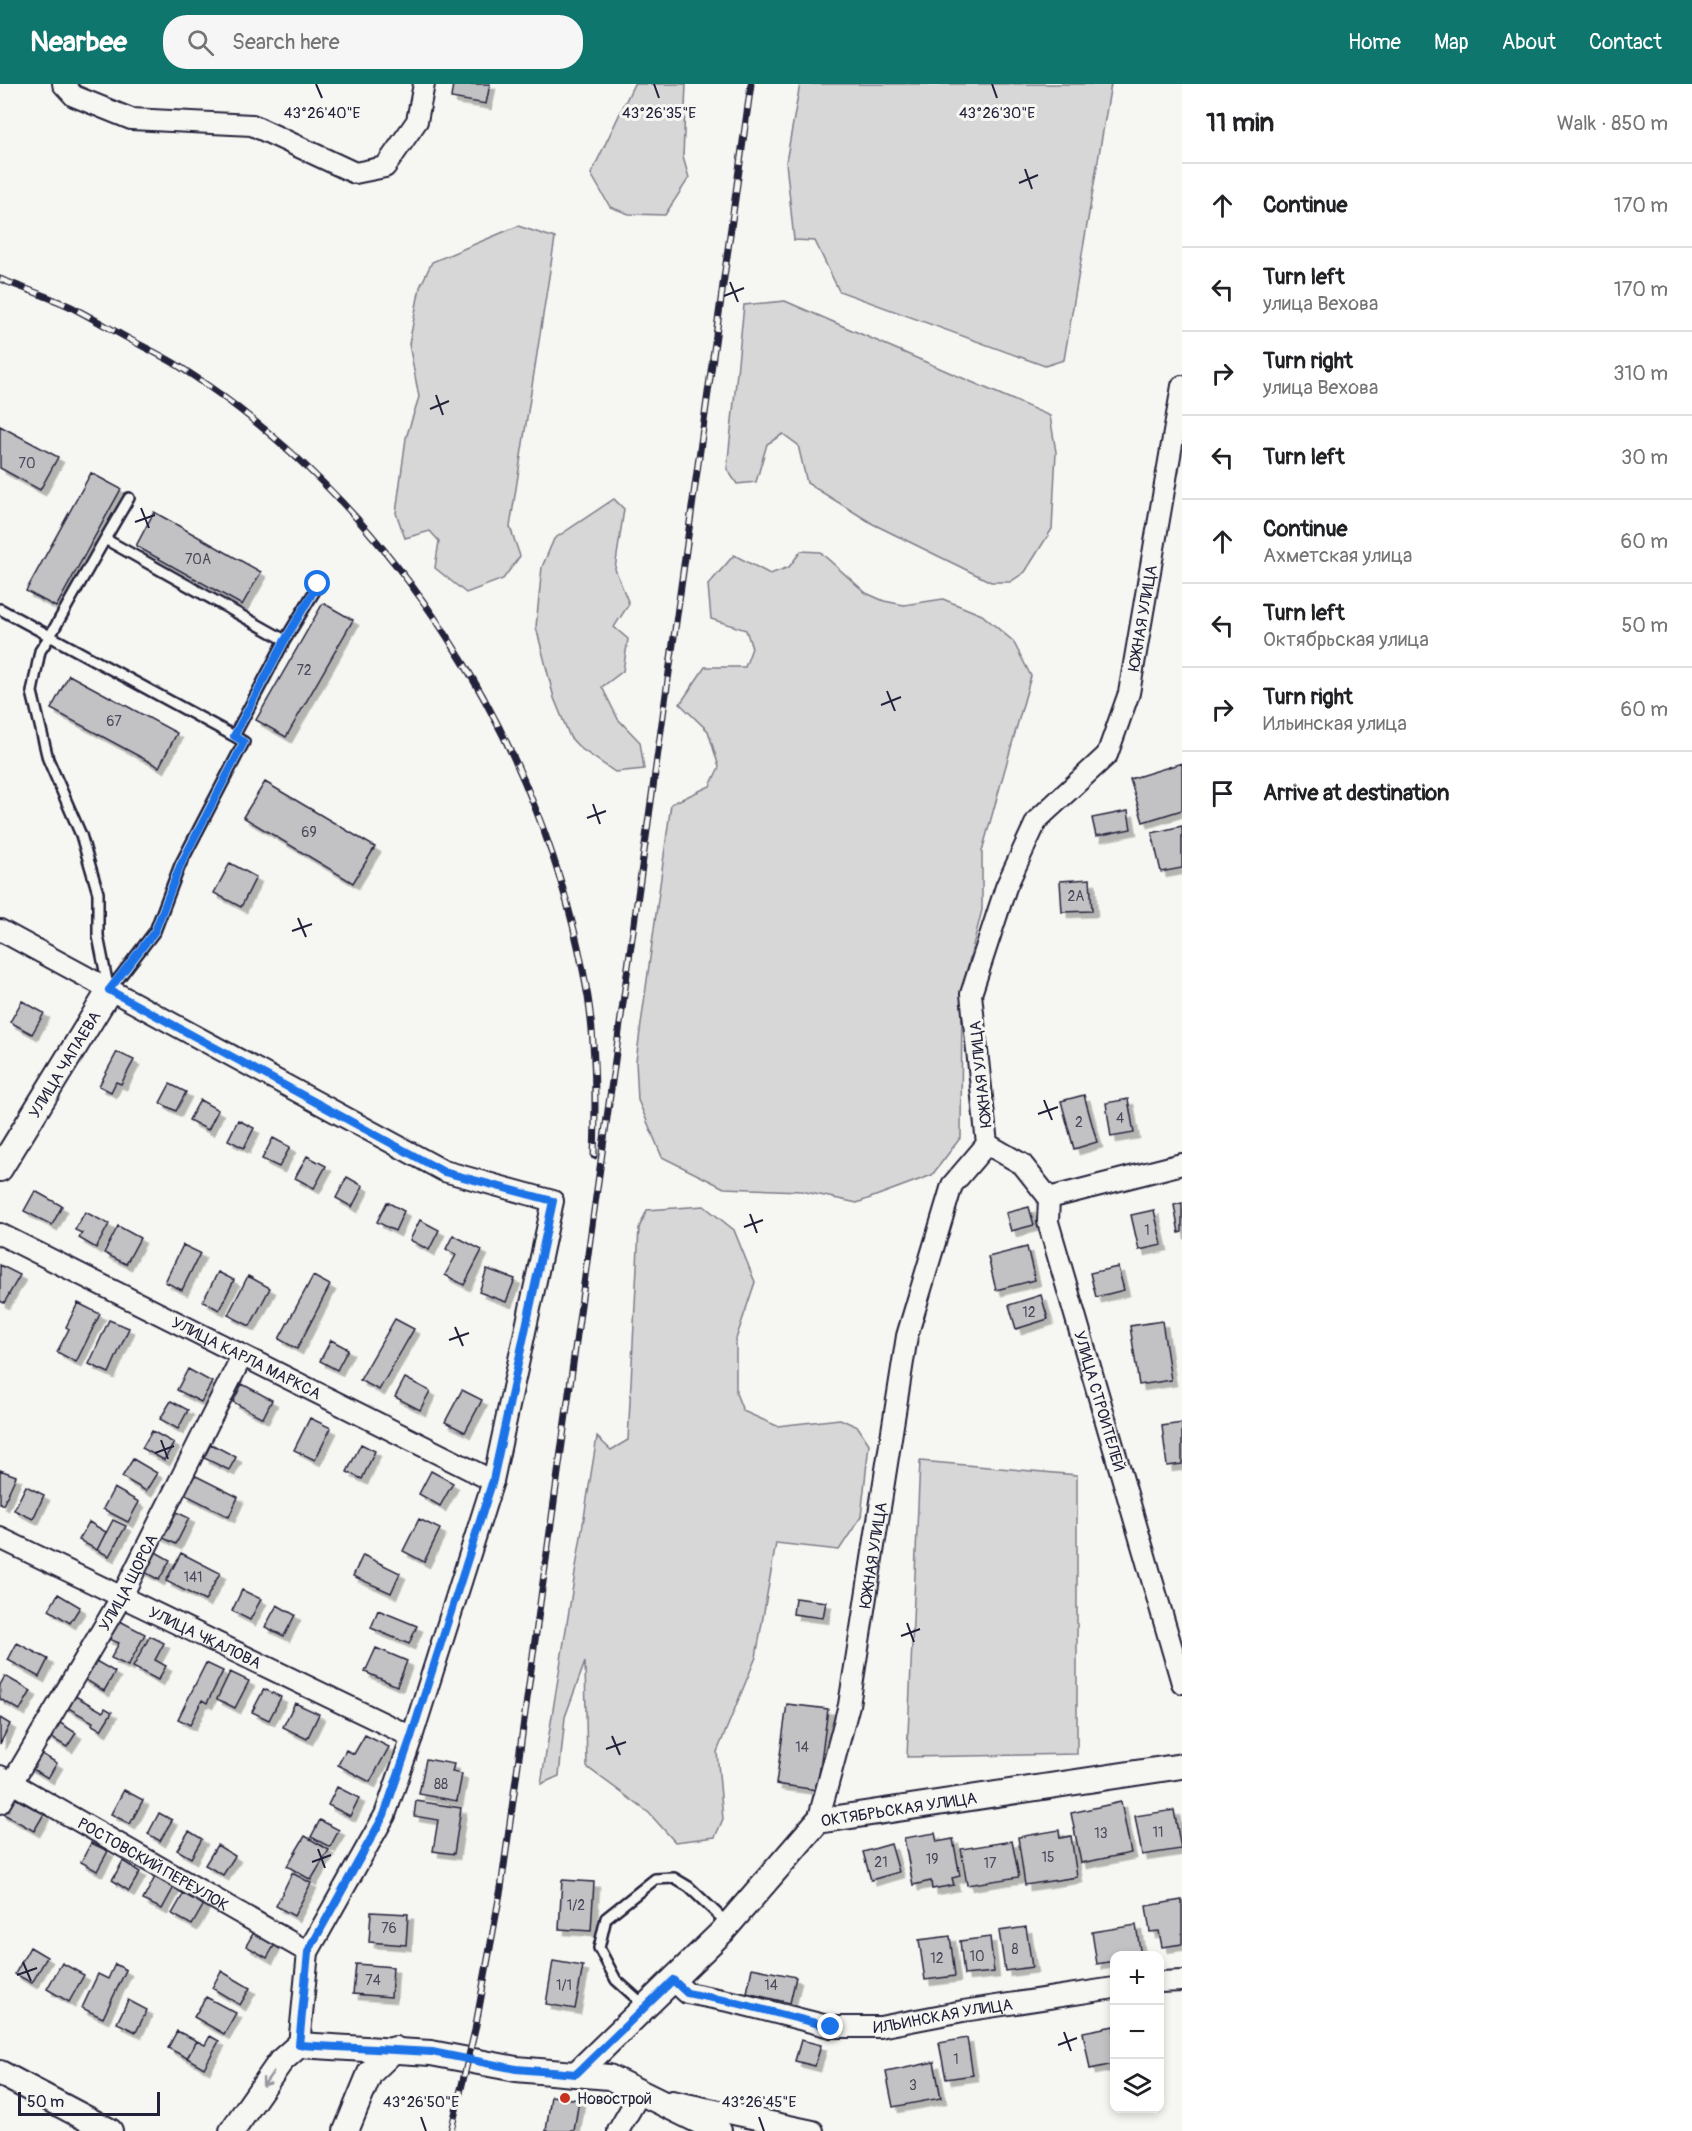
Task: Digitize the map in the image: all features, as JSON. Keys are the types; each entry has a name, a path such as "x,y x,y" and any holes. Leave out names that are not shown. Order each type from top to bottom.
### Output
{"street":[{"path":"63,84 74,96 131,119 252,125 355,173 385,167 417,121 424,84"},
{"name":"ЮЖНАЯ УЛИЦА","path":"818,1821 849,1705 907,1336 952,1185 987,1144 971,994 1006,887 1037,820 1107,755 1129,693 1179,420 1182,386"},
{"path":"0,930 444,1172 553,1201 493,1480 411,1737 384,1815 308,1952 299,2045 281,2061 232,2131"},
{"name":"УЛИЦА ЧАПАЕВА","path":"0,1169 109,990"},
{"path":"987,1144 1022,1164 1049,1198 1182,1164"},
{"name":"УЛИЦА СТРОИТЕЛЕЙ","path":"1049,1198 1048,1222 1182,1683"},
{"name":"УЛИЦА КАРЛА МАРКСА","path":"0,1234 493,1480"},
{"name":"УЛИЦА ЩОРСА","path":"0,1803 6,1780 122,1596 242,1356"},
{"name":"УЛИЦА ЧКАЛОВА","path":"0,1538 411,1737"},
{"name":"ОКТЯБРЬСКАЯ УЛИЦА","path":"576,2074 729,1924 818,1821 1182,1766"},
{"name":"РОСТОВСКИЙ ПЕРЕУЛОК","path":"6,1780 308,1952"},
{"name":"ИЛЬИНСКАЯ УЛИЦА","path":"673,1980 687,1993 733,2002 831,2027 880,2026 1110,1989"},
{"path":"1164,1982 1182,1981"},
{"path":"299,2045 432,2052 516,2069 609,2077 719,2131"},
{"path":"346,2131 370,2073 395,2049"},
{"path":"0,2073 110,2131"},
{"path":"618,2131 645,2095"},
{"path":"645,2095 813,2131"}],"lane":[{"path":"109,990 98,936 98,893 81,835 48,759 32,692 40,651 129,498"},
{"path":"105,539 285,640"},
{"path":"234,736 318,584"},
{"path":"0,609 244,742 180,866 155,931 109,990"},
{"path":"646,2006 616,1980 599,1948 606,1918 655,1879 674,1878 689,1887 729,1924"}],"shaded area":[{"path":"634,84 686,84 683,157 689,178 665,215 629,214 610,207 591,174"},
{"path":"800,84 1111,84 1064,360 1045,366 839,291 815,241 794,240 786,162"},
{"path":"518,226 555,238 510,527 520,556 503,579 466,593 435,568 439,541 430,531 405,538 396,513 406,438 419,397 409,344 420,287 432,262"},
{"path":"785,301 1050,416 1056,452 1052,529 1025,572 1010,582 991,582 873,524 807,483 798,445 783,434 767,444 756,482 737,484 727,469 744,305"},
{"path":"614,499 624,509 615,569 629,604 614,627 628,639 623,671 602,687 618,719 640,742 644,769 615,772 580,748 570,737 554,698 536,627 542,567 554,539"},
{"path":"801,551 820,552 866,593 884,601 904,605 943,599 982,615 1013,641 1031,676 982,851 982,910 962,989 961,1137 932,1175 857,1203 801,1191 724,1188 662,1157 638,1100 636,1061 671,804 710,786 719,767 708,731 680,704 705,667 745,667 752,648 746,630 711,619 708,585 734,555 770,574 789,567"},
{"path":"704,1206 734,1230 755,1282 736,1339 736,1393 743,1411 777,1426 840,1419 858,1427 869,1444 861,1517 839,1550 776,1543 756,1657 717,1752 723,1819 715,1837 675,1842 649,1813 587,1767 585,1662 565,1717 559,1776 541,1784 597,1437 611,1450 628,1440 639,1228 647,1210"},
{"path":"920,1461 1077,1475 1077,1754 907,1757"}],"building":[{"path":"453,84 490,84 486,104 451,98"},
{"path":"0,426 58,457 40,490 0,468"},
{"path":"91,473 121,489 56,607 26,591"},
{"path":"154,512 261,572 242,605 136,546"},
{"path":"323,603 353,620 286,737 256,720"},
{"path":"69,675 177,733 159,767 51,709"},
{"path":"1182,763 1182,810 1143,822 1130,779"},
{"path":"265,782 375,847 353,883 243,817"},
{"path":"1128,811 1131,829 1096,836 1092,818"},
{"path":"1182,826 1182,868 1161,872 1152,833"},
{"path":"230,863 256,877 241,907 214,893"},
{"path":"1090,879 1092,911 1062,912 1060,881"},
{"path":"22,1001 44,1013 32,1034 10,1022"},
{"path":"117,1052 134,1060 121,1084 116,1082 111,1092 99,1086"},
{"path":"170,1084 186,1092 176,1111 160,1103"},
{"path":"1084,1095 1097,1142 1074,1149 1061,1101"},
{"path":"1128,1099 1134,1133 1111,1137 1106,1103"},
{"path":"200,1100 218,1110 208,1130 189,1120"},
{"path":"238,1120 254,1128 244,1148 228,1140"},
{"path":"273,1138 290,1147 279,1167 262,1159"},
{"path":"307,1156 326,1166 314,1188 295,1178"},
{"path":"347,1177 363,1186 352,1207 336,1198"},
{"path":"35,1191 62,1206 52,1225 24,1211"},
{"path":"387,1202 404,1211 395,1231 377,1222"},
{"path":"1182,1203 1182,1232 1179,1233 1174,1205"},
{"path":"1029,1207 1034,1225 1011,1231 1006,1213"},
{"path":"1154,1210 1162,1245 1139,1250 1131,1215"},
{"path":"85,1212 109,1224 96,1248 79,1238 82,1233 75,1230"},
{"path":"420,1220 439,1230 429,1250 410,1240"},
{"path":"118,1226 140,1238 126,1264 104,1253"},
{"path":"453,1235 482,1250 464,1285 445,1275 456,1255 446,1249"},
{"path":"183,1245 200,1253 182,1290 165,1282"},
{"path":"1027,1247 1035,1280 996,1290 988,1257"},
{"path":"0,1265 20,1275 4,1303 0,1301"},
{"path":"1118,1267 1124,1290 1096,1297 1090,1273"},
{"path":"487,1269 515,1279 506,1302 479,1292"},
{"path":"218,1272 234,1280 219,1310 203,1301"},
{"path":"248,1276 270,1288 250,1326 228,1315"},
{"path":"313,1276 330,1285 297,1349 279,1339"},
{"path":"1041,1295 1048,1319 1016,1329 1009,1305"},
{"path":"78,1303 100,1314 76,1362 57,1352 69,1329 66,1327"},
{"path":"395,1319 414,1329 379,1390 360,1380"},
{"path":"109,1320 129,1328 109,1373 89,1364"},
{"path":"1162,1321 1171,1380 1139,1385 1130,1326"},
{"path":"331,1340 348,1349 337,1370 320,1361"},
{"path":"188,1369 212,1382 201,1402 177,1390"},
{"path":"405,1378 430,1391 420,1410 395,1397"},
{"path":"242,1384 272,1400 263,1418 233,1402"},
{"path":"462,1390 482,1400 465,1432 445,1422"},
{"path":"171,1401 188,1410 178,1429 160,1419"},
{"path":"310,1418 331,1428 315,1460 294,1450"},
{"path":"1182,1423 1182,1464 1167,1466 1162,1426"},
{"path":"152,1431 174,1443 164,1460 142,1448"},
{"path":"211,1444 236,1457 229,1470 204,1458"},
{"path":"361,1444 375,1451 362,1479 347,1472"},
{"path":"133,1459 157,1473 146,1491 122,1477"},
{"path":"0,1470 16,1476 3,1505 0,1503"},
{"path":"431,1471 453,1483 440,1506 419,1494"},
{"path":"194,1475 238,1497 229,1517 184,1494"},
{"path":"26,1486 44,1495 33,1519 14,1510"},
{"path":"114,1488 139,1502 128,1522 103,1509"},
{"path":"172,1510 189,1518 176,1544 159,1536"},
{"path":"419,1519 440,1529 424,1562 403,1551"},
{"path":"113,1520 126,1526 109,1556 97,1550"},
{"path":"89,1522 106,1532 97,1550 79,1540"},
{"path":"152,1550 170,1560 159,1580 141,1570"},
{"path":"181,1553 220,1573 205,1601 166,1581"},
{"path":"363,1555 400,1573 391,1593 353,1576"},
{"path":"242,1590 261,1599 250,1620 232,1611"},
{"path":"58,1594 80,1607 70,1623 49,1610"},
{"path":"795,1598 826,1602 823,1618 793,1614"},
{"path":"277,1605 295,1615 284,1636 265,1627"},
{"path":"378,1610 417,1626 409,1644 371,1628"},
{"path":"116,1619 145,1634 128,1666 111,1658 119,1643 106,1638"},
{"path":"150,1636 164,1643 155,1660 166,1666 158,1680 133,1667"},
{"path":"17,1643 48,1659 39,1677 8,1660"},
{"path":"376,1648 407,1661 397,1686 365,1672"},
{"path":"89,1657 115,1672 104,1691 78,1675"},
{"path":"206,1663 223,1671 207,1703 202,1700 190,1725 178,1719"},
{"path":"230,1672 249,1681 235,1708 217,1699"},
{"path":"5,1676 31,1691 20,1710 0,1699 0,1685"},
{"path":"264,1689 281,1697 269,1720 252,1712"},
{"path":"70,1693 103,1712 105,1708 112,1712 101,1730 92,1725 93,1722 63,1705"},
{"path":"295,1703 319,1714 307,1739 283,1727"},
{"path":"787,1704 828,1709 817,1790 776,1784"},
{"path":"0,1718 10,1724 0,1744"},
{"path":"54,1719 76,1733 67,1747 45,1734"},
{"path":"365,1735 389,1747 370,1782 338,1765 346,1750 354,1754"},
{"path":"35,1750 57,1763 48,1778 26,1765"},
{"path":"426,1759 454,1764 452,1772 462,1774 457,1801 419,1794"},
{"path":"337,1787 359,1798 350,1816 328,1805"},
{"path":"124,1790 143,1800 130,1824 111,1814"},
{"path":"9,1795 44,1814 34,1831 0,1812"},
{"path":"416,1801 461,1808 454,1854 433,1851 438,1820 414,1816"},
{"path":"1121,1802 1131,1853 1081,1863 1071,1813"},
{"path":"1174,1810 1181,1849 1142,1855 1135,1816"},
{"path":"159,1813 172,1820 160,1841 148,1834"},
{"path":"320,1820 339,1830 330,1847 311,1837"},
{"path":"1059,1830 1060,1838 1071,1836 1077,1877 1025,1885 1018,1837"},
{"path":"189,1831 202,1839 191,1858 177,1850"},
{"path":"935,1833 937,1842 953,1839 960,1876 952,1878 954,1885 932,1889 931,1881 913,1885 904,1838"},
{"path":"305,1836 329,1850 311,1880 287,1866"},
{"path":"1012,1841 1019,1877 967,1885 961,1849"},
{"path":"91,1843 108,1851 97,1871 81,1862"},
{"path":"891,1844 899,1872 871,1880 863,1852"},
{"path":"217,1845 235,1856 223,1875 205,1865"},
{"path":"123,1861 140,1872 129,1891 112,1880"},
{"path":"292,1873 311,1883 294,1916 276,1906"},
{"path":"155,1877 174,1887 162,1909 143,1900"},
{"path":"562,1880 594,1882 591,1931 559,1929"},
{"path":"184,1893 204,1904 192,1925 172,1914"},
{"path":"1182,1900 1182,1944 1162,1947 1159,1931 1150,1932 1146,1906"},
{"path":"371,1912 408,1914 406,1945 369,1942"},
{"path":"1136,1925 1140,1951 1110,1951 1110,1962 1097,1964 1092,1932"},
{"path":"1026,1927 1032,1967 1005,1971 999,1931"},
{"path":"254,1932 275,1944 267,1958 246,1946"},
{"path":"950,1936 955,1976 925,1980 919,1940"},
{"path":"990,1937 994,1972 964,1975 960,1941"},
{"path":"30,1947 47,1957 32,1983 15,1974"},
{"path":"553,1961 583,1966 575,2009 546,2004"},
{"path":"62,1963 84,1975 69,2002 47,1989"},
{"path":"115,1964 126,1970 103,2018 82,2008 98,1974 108,1979"},
{"path":"356,1964 393,1967 391,1997 353,1994"},
{"path":"752,1968 796,1977 790,2003 747,1993"},
{"path":"221,1971 250,1988 240,2005 212,1988"},
{"path":"206,1997 236,2013 224,2034 194,2017"},
{"path":"128,2000 147,2010 136,2032 117,2023"},
{"path":"1110,2027 1110,2065 1090,2069 1083,2032"},
{"path":"177,2031 197,2041 187,2058 168,2048"},
{"path":"210,2036 219,2041 204,2068 187,2058 197,2041 205,2045"},
{"path":"967,2038 973,2075 946,2079 939,2043"},
{"path":"801,2040 821,2045 815,2066 795,2061"},
{"path":"934,2062 941,2098 893,2107 886,2072"},
{"path":"551,2096 579,2100 574,2131 546,2131"}],"railway":[{"path":"451,2131 475,2030 501,1888 751,84"},
{"path":"0,279 69,306 174,363 253,420 325,485 390,557 447,636 496,721 536,810 567,902 591,1017 595,1076 594,1156"}],"place":[{"name":"Новострой","path":"565,2098"}],"route":[{"path":"318,584 234,736 244,742 180,866 155,931 109,990 444,1172 553,1201 493,1480 384,1815 308,1952 299,2045 432,2052 516,2069 576,2074 673,1980 687,1993 733,2002 831,2027"}]}
